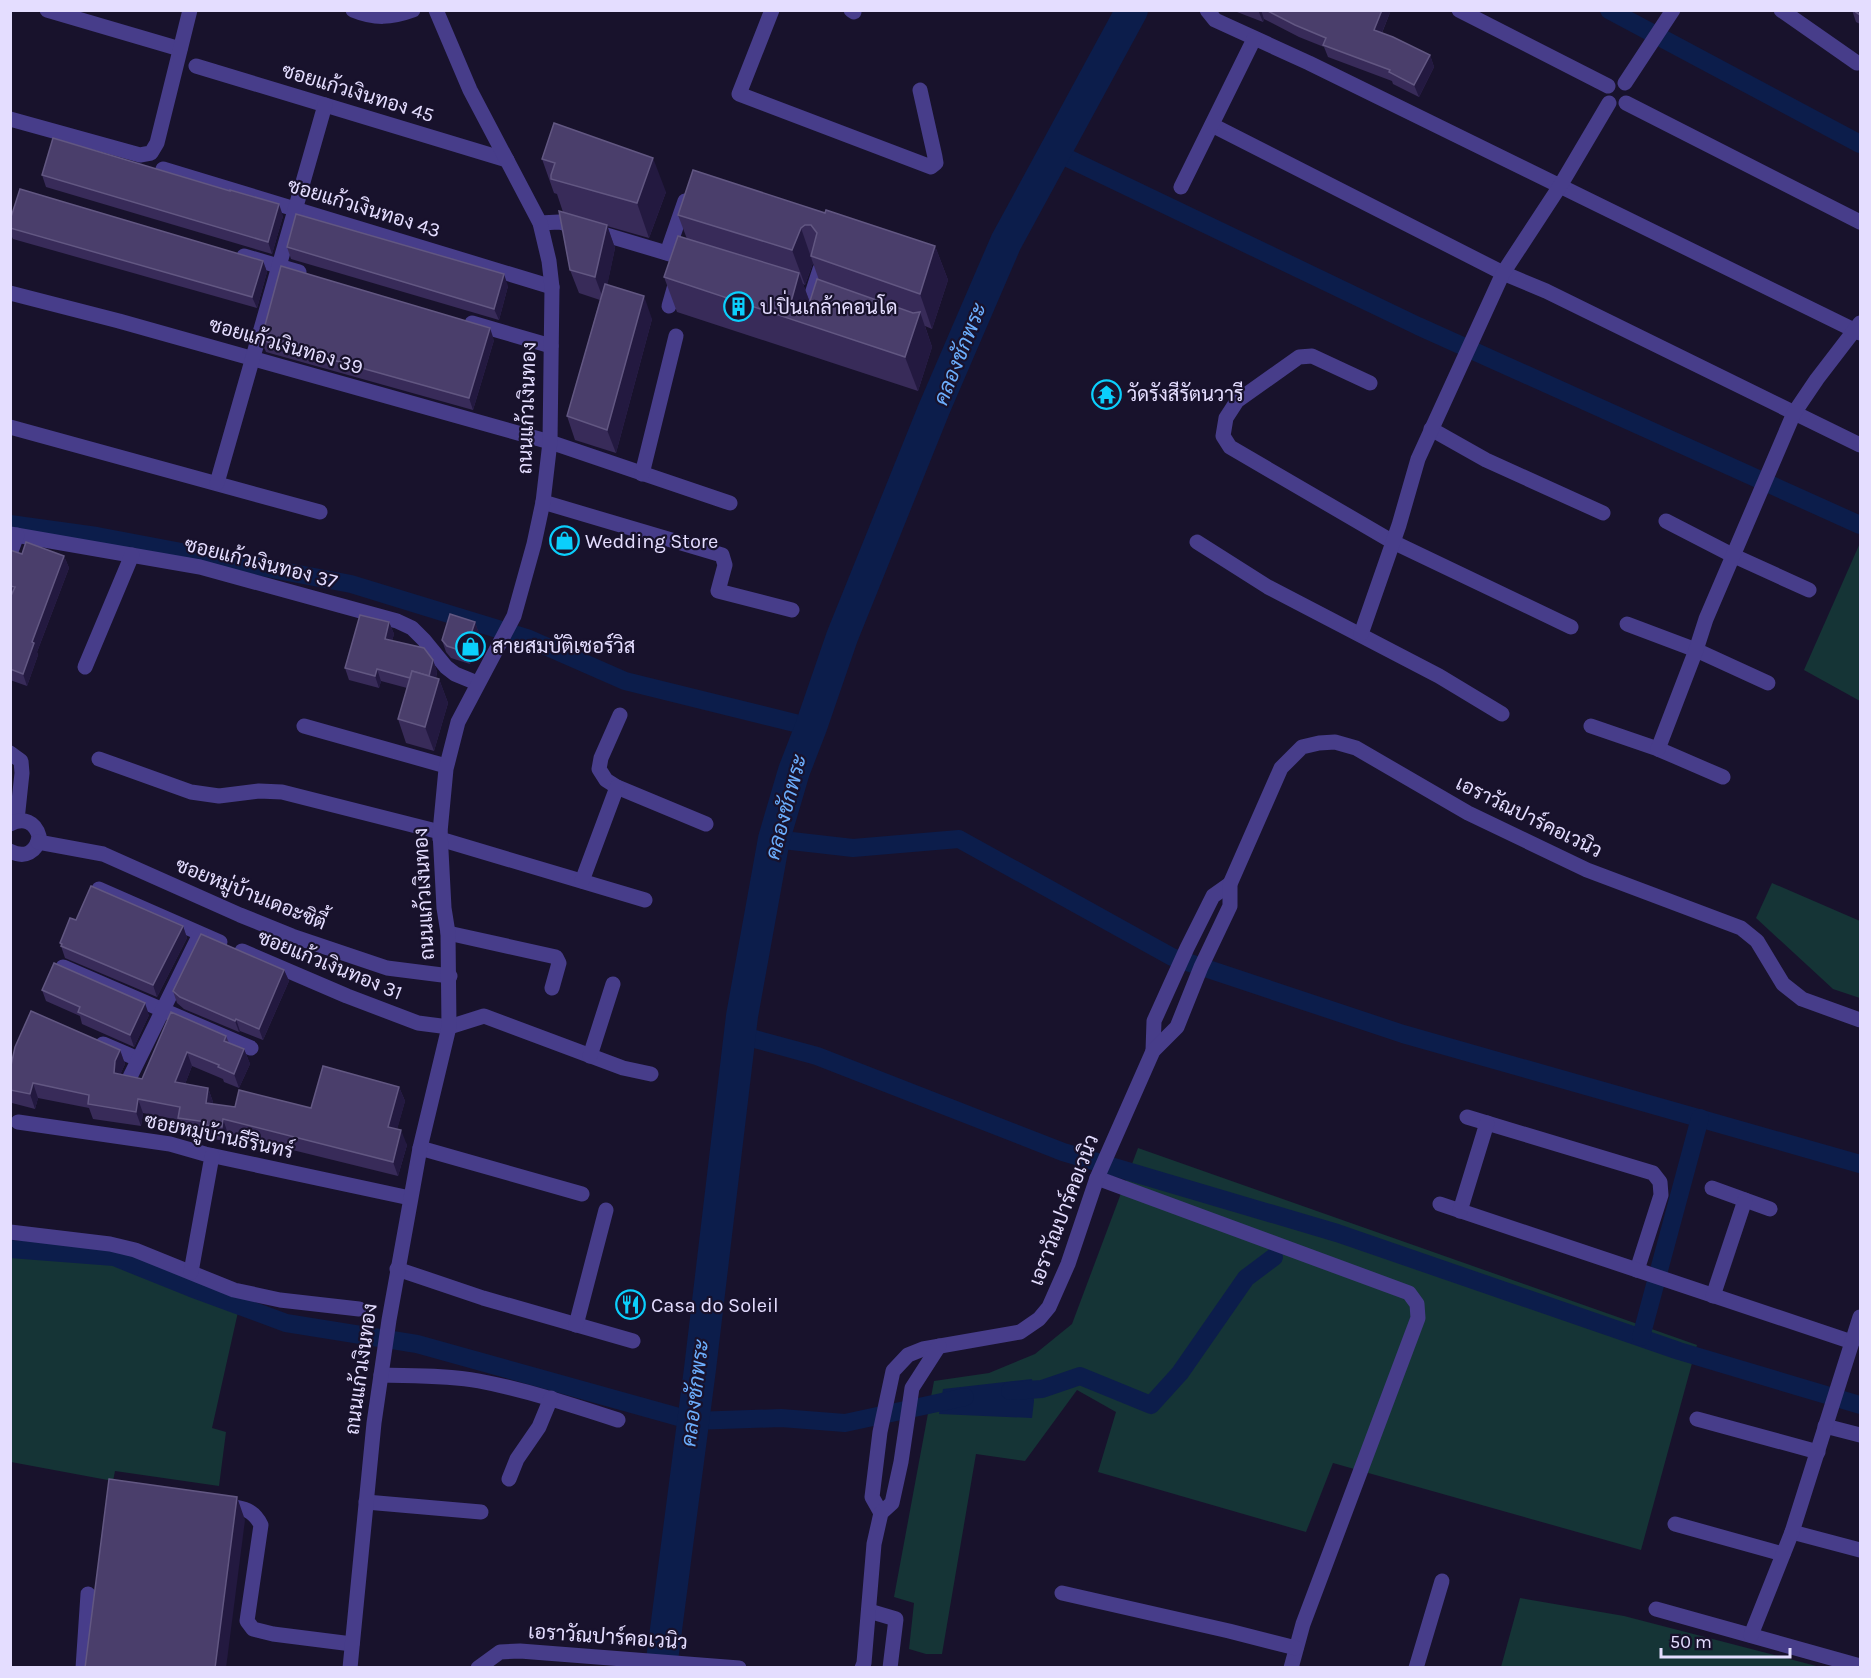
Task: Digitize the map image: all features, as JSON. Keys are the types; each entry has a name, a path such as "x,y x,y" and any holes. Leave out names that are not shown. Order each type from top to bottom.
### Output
{"street":[{"path":"47,10 180,49"},
{"path":"10,119 140,155 151,153 157,143 190,10"},
{"path":"353,10 369,17 391,17 413,10"},
{"name":"ถนนแก้วเงินทอง","path":"350,1668 366,1502 389,1320 420,1148 449,1027 448,933 444,908 440,835 446,766 458,722 513,616 534,544 543,502 550,442 552,287 549,261 540,223 470,90 436,10"},
{"path":"772,10 739,94 931,167 936,163 920,90"},
{"path":"1207,10 1215,20 1859,328 1817,379 1794,412 1706,619 1658,749"},
{"path":"1459,10 1608,86"},
{"path":"1624,83 1673,10"},
{"path":"1781,10 1857,63"},
{"path":"1181,187 1254,39"},
{"name":"ซอยแก้วเงินทอง 45","path":"196,66 507,160"},
{"path":"1616,82 1624,83 1630,91 1629,100 1618,106 1609,103 1605,95 1608,86 1616,82"},
{"path":"1361,634 1393,542 1418,459 1483,315 1503,273 1560,186 1609,103"},
{"path":"1626,103 1860,222"},
{"path":"216,483 325,105"},
{"path":"1212,125 1503,273 1546,291 1860,446"},
{"name":"ซอยแก้วเงินทอง 43","path":"163,169 552,287"},
{"path":"667,253 686,198"},
{"path":"540,223 568,224 705,264"},
{"path":"234,253 313,276"},
{"path":"669,306 683,258"},
{"path":"820,269 806,295 824,301 820,313"},
{"name":"ซอยแก้วเงินทอง 39","path":"10,293 550,442 730,503"},
{"path":"460,320 550,346"},
{"path":"642,474 676,336"},
{"path":"1370,383 1312,356 1299,357 1237,401 1226,418 1222,436 1230,447 1393,542 1571,627"},
{"path":"10,427 320,512"},
{"path":"1431,429 1486,460 1603,513"},
{"path":"543,502 722,555 725,565 718,591 792,610"},
{"path":"1666,521 1732,555 1809,590"},
{"path":"10,555 14,534"},
{"name":"ซอยแก้วเงินทอง 37","path":"14,534 200,567 397,621 412,628 455,674 477,683"},
{"path":"1197,542 1268,587 1439,676 1502,714"},
{"path":"85,667 132,555"},
{"path":"1627,624 1696,650 1768,683"},
{"path":"620,715 601,758 599,769 606,780 617,787 706,824"},
{"path":"304,726 446,766"},
{"path":"1591,726 1658,749 1723,777"},
{"name":"เอราวัณปาร์คอเวนิว","path":"880,1514 872,1497 880,1432 893,1371 908,1355 923,1349 1020,1332 1039,1319 1049,1307 1068,1264 1110,1147 1153,1051 1177,1027 1230,906 1230,884 1281,768 1302,747 1319,742 1335,742 1356,748 1468,813 1587,870 1741,928 1757,941 1783,984 1803,999 1860,1020"},
{"path":"10,753 21,761 22,773 14,822 23,820 34,825 39,836 36,848 26,855 10,851"},
{"path":"99,759 191,792 219,796 259,791 282,792 440,835 645,900"},
{"path":"582,881 617,787"},
{"name":"ซอยหมู่บ้านเดอะซิตี้","path":"38,842 103,854 292,936 387,968 450,976"},
{"name":"เอราวัณปาร์คอเวนิว","path":"1153,1051 1154,1021 1213,896 1230,884"},
{"name":"ซอยแก้วเงินทอง 31","path":"99,889 346,996 418,1023 449,1027"},
{"path":"448,933 556,957 559,963 552,988"},
{"path":"129,1079 200,934"},
{"path":"63,967 251,1048"},
{"path":"590,1056 613,984"},
{"path":"449,1027 484,1016 623,1068 651,1074"},
{"path":"88,1037 138,1059"},
{"path":"1467,1117 1653,1173 1660,1182 1660,1195 1651,1275"},
{"name":"ซอยหมู่บ้านธีรินทร์","path":"18,1122 170,1144 212,1156 410,1198"},
{"path":"1460,1211 1487,1123"},
{"path":"420,1148 582,1194"},
{"path":"191,1272 212,1156"},
{"path":"1098,1177 1409,1293 1416,1304 1418,1318 1303,1624 1291,1668"},
{"path":"1712,1188 1770,1209"},
{"path":"1713,1296 1745,1200"},
{"path":"1440,1204 1852,1342"},
{"path":"576,1324 606,1210"},
{"path":"10,1232 110,1244 135,1250 234,1290 280,1300 358,1309"},
{"path":"397,1269 483,1298 633,1341"},
{"path":"1751,1635 1792,1532 1860,1317"},
{"path":"860,1666 869,1611 874,1544 880,1514 892,1503 895,1492 912,1388 939,1346"},
{"path":"382,1368 478,1381 551,1398 618,1420"},
{"path":"509,1479 526,1443 539,1428 551,1398"},
{"path":"1697,1419 1818,1452"},
{"path":"1825,1426 1860,1435"},
{"path":"207,1502 242,1508 255,1514 261,1525 247,1621 253,1629 273,1634 352,1644"},
{"path":"366,1502 481,1512"},
{"path":"1675,1524 1783,1554"},
{"path":"1792,1532 1860,1550"},
{"path":"1416,1668 1442,1581"},
{"path":"1062,1593 1296,1648"},
{"path":"83,1668 88,1594"},
{"path":"1656,1609 1860,1666"},
{"path":"869,1611 896,1619 890,1668"},
{"name":"เอราวัณปาร์คอเวนิว","path":"478,1668 500,1652 520,1650 739,1668"}],"green space":[{"path":"1860,543 1860,701 1804,670"},
{"path":"1772,883 1860,921 1860,998 1833,989 1756,918"},
{"path":"1138,1148 1697,1345 1641,1550 1333,1463 1306,1532 1098,1472 1116,1412 1077,1390 1025,1461 976,1454 942,1654 926,1654 909,1649 914,1603 894,1597 934,1381 989,1373 1035,1354 1072,1324"},
{"path":"10,1256 112,1263 238,1312 212,1428 226,1432 219,1486 115,1471 113,1481 11,1462"},
{"path":"1520,1598 1624,1616 1820,1667 1501,1667"}],"water":[{"path":"1032,1379 1034,1401 1032,1418 939,1414 943,1389"}],"building":[{"path":"1266,10 1382,10 1374,30 1430,55 1414,85 1389,72 1390,70 1323,45 1326,38"},
{"path":"554,123 653,158 637,203 551,179 555,163 542,159"},
{"path":"53,138 279,204 268,242 42,175"},
{"path":"693,170 935,246 920,294 811,256 817,233 811,225 801,228 792,250 678,215"},
{"path":"20,189 263,261 252,297 10,228 10,220"},
{"path":"559,211 607,225 595,277 570,270"},
{"path":"296,214 504,274 494,309 287,247"},
{"path":"678,236 799,273 791,302 798,310 803,310 809,304 817,279 913,313 920,312 905,357 664,277"},
{"path":"281,266 490,328 469,398 261,340"},
{"path":"605,284 644,296 607,430 567,416"},
{"path":"26,542 64,556 32,642 34,643 23,674 10,669 10,598 15,587 10,586 10,550 22,554"},
{"path":"450,614 475,622 465,652 447,646 442,640"},
{"path":"360,615 389,622 385,639 424,648 433,660 429,676 412,671 410,678 377,669 375,676 345,668"},
{"path":"412,671 439,679 425,727 398,719"},
{"path":"91,886 183,926 153,985 61,946 60,943 70,918 76,920"},
{"path":"201,934 284,970 259,1029 180,997 173,991"},
{"path":"54,963 145,1003 130,1035 78,1012 80,1007 42,990"},
{"path":"31,1011 120,1050 115,1061 114,1073 142,1079 171,1012 226,1036 224,1041 244,1049 234,1074 187,1052 175,1082 208,1088 206,1103 235,1107 239,1090 311,1108 323,1066 399,1087 388,1127 401,1130 393,1162 223,1119 222,1127 206,1125 207,1122 178,1118 180,1107 138,1099 136,1112 88,1104 89,1095 33,1083 30,1094 10,1090 10,1070 15,1047"},
{"path":"109,1479 237,1497 215,1668 85,1668"}],"waterway":[{"name":"คลองชักพระ","path":"661,1668 700,1369 742,1016 774,839 794,771 842,637 934,409 1006,242 1132,10"},
{"path":"1609,10 1860,144"},
{"path":"1055,152 1418,326 1860,525"},
{"path":"10,524 97,536 351,584 527,638 625,681 811,727"},
{"path":"774,839 853,848 959,839 1172,957 1403,1034 1860,1164"},
{"path":"740,1035 817,1056 1063,1152 1337,1233 1679,1351 1860,1405"},
{"path":"1641,1337 1700,1118"},
{"path":"10,1249 114,1257 286,1323 417,1344 693,1421 781,1418 845,1423 965,1397"},
{"path":"1010,1391 1042,1389 1080,1376 1151,1405 1180,1373 1246,1278 1274,1257"}],"place":[{"name":"ป.ปิ่นเกล้าคอนโด","path":"739,307"},
{"name":"วัดรังสีรัตนวารี","path":"1106,394"},
{"name":"Wedding Store","path":"564,541"},
{"name":"สายสมบัติเซอร์วิส","path":"471,646"},
{"name":"Casa do Soleil","path":"630,1305"}]}
